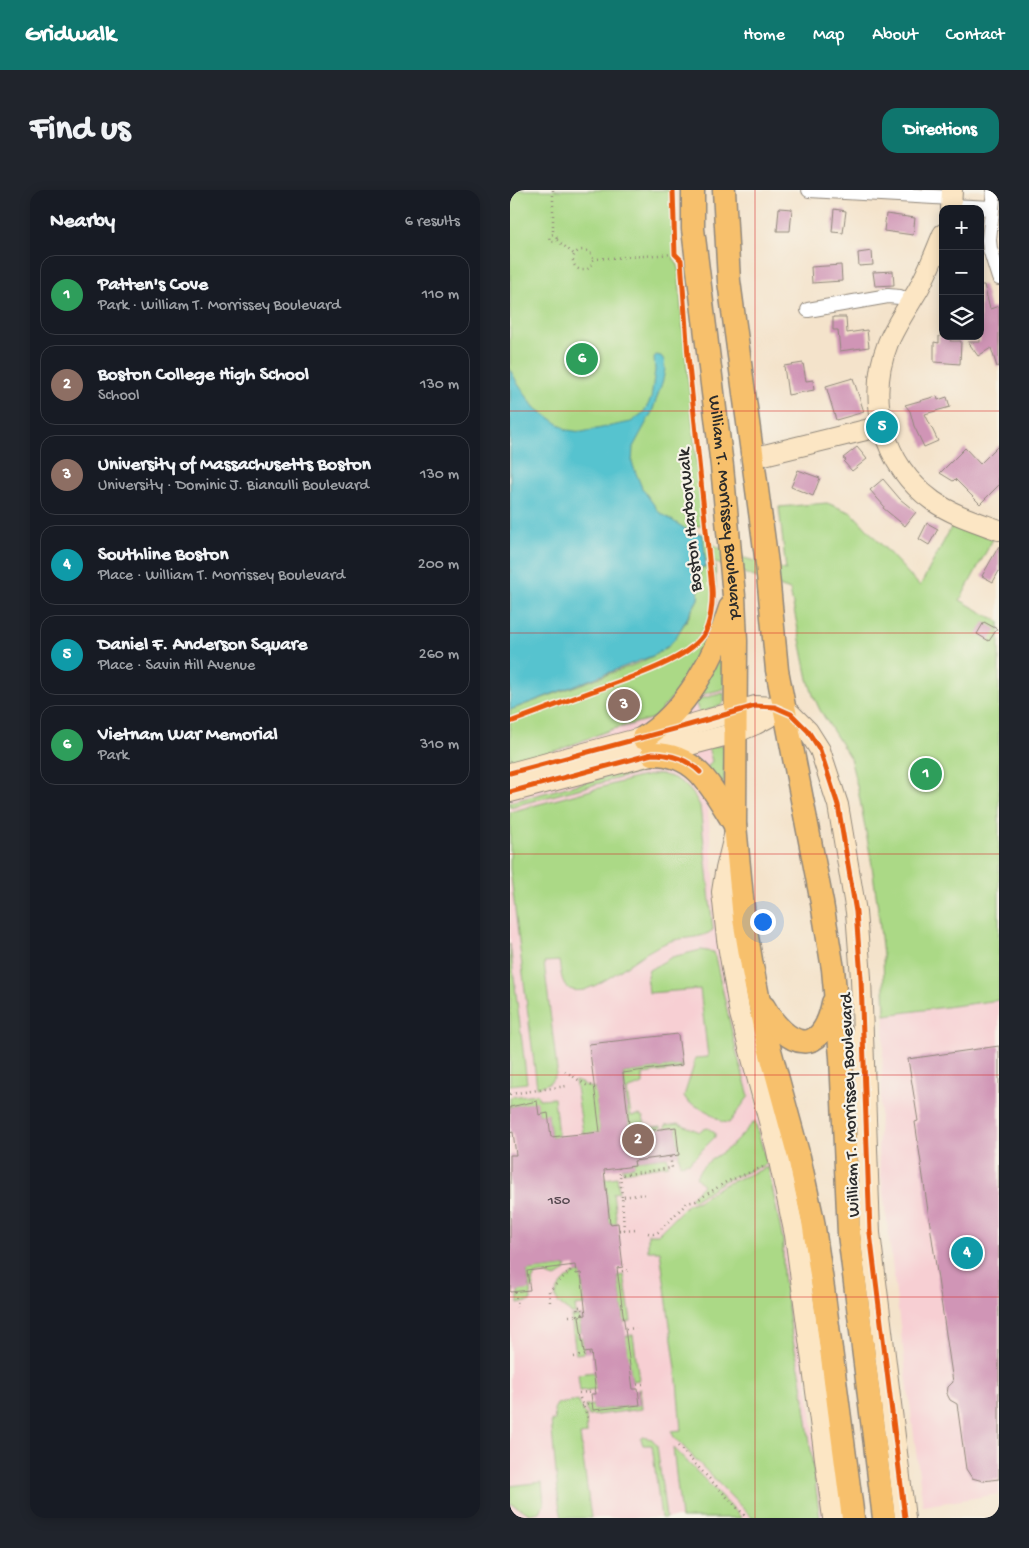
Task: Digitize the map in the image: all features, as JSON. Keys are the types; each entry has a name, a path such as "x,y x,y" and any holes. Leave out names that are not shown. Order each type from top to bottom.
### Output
{"main road":[{"name":"William T. Morrissey Boulevard","path":"692,190 693,229 722,466 734,596 736,641 735,824 744,920 769,1046 801,1164 814,1229 853,1518"},
{"name":"William T. Morrissey Boulevard","path":"724,190 729,281 767,564 776,670 824,910 835,989 841,1057 849,1234 884,1518"},
{"path":"734,596 724,627 705,668 695,685 670,715 653,731 647,746 685,761 695,768 704,778 735,824"},
{"path":"756,988 765,1009 782,1032 795,1040 804,1041 814,1039 824,1030 832,1009 835,989"}],"street":[{"path":"809,190 952,201 992,208"},
{"path":"994,190 990,249 999,278"},
{"path":"939,243 924,278 893,332 882,362 877,401 882,426 901,467 926,496 951,512 999,530"},
{"path":"808,310 888,296 900,297 911,302"},
{"path":"752,458 882,426"},
{"path":"510,792 647,746 735,722 755,706 765,705 784,709"},
{"name":"William T. Morrissey Boulevard","path":"784,709 808,731 818,746 825,762 838,805 851,880 860,965 869,1222 905,1518"},
{"path":"510,773 647,746"},
{"name":"William T. Morrissey Boulevard","path":"735,824 722,892 727,939 740,1014 776,1147 795,1235 833,1518"}],"path":[{"path":"553,190 553,235 550,237 550,241 554,242 557,240"},
{"path":"553,235 575,255"},
{"path":"675,244 675,254 681,260"},
{"path":"584,250 590,252 593,259 590,268 582,270 574,265 575,255 579,251 584,250"},
{"path":"593,259 675,254"},
{"path":"565,1071 586,1085 594,1086"},
{"path":"510,1094 567,1086"},
{"path":"620,1175 672,1168 670,1156"},
{"path":"648,1233 658,1232 687,1203 696,1200 726,1182 770,1164"},
{"path":"619,1168 624,1230"},
{"path":"622,1197 645,1194"},
{"path":"619,1230 636,1229"},
{"path":"550,1302 549,1291 570,1271 572,1268 571,1262"},
{"path":"617,1272 629,1270"},
{"path":"515,1292 517,1307"},
{"path":"569,1316 583,1315 582,1307 577,1307 578,1315"},
{"path":"626,1329 636,1328"},
{"path":"574,1356 591,1354"},
{"path":"632,1386 643,1384"},
{"path":"579,1393 596,1391"},
{"path":"580,1398 588,1418"},
{"path":"582,1406 592,1403"},
{"path":"678,1446 747,1518"}],"shaded area":[{"path":"715,565 724,694 724,784 707,800 717,912 752,1086 790,1249 789,1279 793,1316 803,1356 826,1518 510,1518 510,710 639,663 668,647 687,620 698,599 700,568"},
{"path":"999,1000 999,1494 923,1506 878,1152 885,1015"}],"green space":[{"path":"510,190 671,190 674,259 678,265 703,525 687,528 692,533 703,534 716,546 734,555 786,570 779,507 827,503 852,513 920,586 953,524 993,539 960,600 999,622 999,1000 885,1015 883,956 878,909 858,790 850,758 820,710 813,695 790,590 708,560 699,561 510,705"},
{"path":"715,565 715,623 703,662 654,718 610,730 561,749 510,763 510,710 639,663 668,647 687,620 698,599 700,568"},
{"path":"721,656 724,689 696,696"},
{"path":"724,693 722,705 699,713 695,700"},
{"path":"722,745 725,747 724,784 722,786 705,771 712,761 708,747"},
{"path":"667,763 691,780 689,781 671,772 650,770 510,807 510,802 655,764"},
{"path":"657,774 671,777 683,784 697,799 700,806 713,930 697,937 674,940 657,947 606,980 584,990 576,991 567,987 562,978 559,961 544,962 557,1070 550,1082 537,1087 510,869 510,812"},
{"path":"510,944 527,1083 510,1085"},
{"path":"701,950 714,952 737,1054 749,1096 729,1123 722,1122 708,1112 688,1102 684,1096 695,1058 708,1057 700,989 649,993 647,976 649,970 672,957"},
{"path":"682,1065 681,1069 643,1074 643,1084 627,1090 631,1116 639,1115 643,1117 646,1128 661,1126 661,1129 630,1133 623,1073"},
{"path":"575,1081 595,1088 601,1136 584,1138"},
{"path":"537,1094 539,1099 554,1098 558,1136 551,1137 548,1114 539,1115 536,1102 510,1107 510,1097"},
{"path":"755,1121 767,1164 724,1181 694,1200 690,1198 703,1185 696,1177 703,1166 728,1148"},
{"path":"678,1123 700,1132 708,1128 715,1133 715,1137 690,1162 680,1164 676,1128 664,1129 666,1125"},
{"path":"667,1157 668,1165 623,1172 623,1168 634,1166 634,1161"},
{"path":"768,1167 783,1241 783,1275 792,1336 801,1377 820,1518 752,1518 674,1437 671,1431 681,1430 676,1369 660,1251 648,1251 648,1234 658,1234 688,1204 698,1201 723,1185"},
{"path":"617,1177 619,1192 613,1193 617,1224 610,1224 605,1179"},
{"path":"567,1266 564,1272 555,1278 542,1273 535,1275 532,1281 534,1286 530,1290 531,1301 518,1304 518,1291 530,1289 527,1271"},
{"path":"581,1273 585,1305 575,1306 576,1314 571,1314 558,1303 556,1296 559,1288 569,1277"},
{"path":"624,1275 631,1321 624,1322 618,1276"},
{"path":"579,1316 581,1332 578,1333 578,1337 582,1337 584,1353 576,1354 571,1317"},
{"path":"633,1335 639,1380 632,1381 625,1336"},
{"path":"594,1372 596,1389 580,1391 578,1374"},
{"path":"638,1389 640,1389 642,1409 589,1416 585,1406 593,1405 594,1410 640,1405"},
{"path":"578,1401 586,1416 587,1434 580,1435 591,1518 562,1518 551,1421 555,1421 554,1410 557,1404"},
{"path":"643,1437 652,1439 657,1445 666,1518 661,1518 652,1445 643,1445 641,1439"},
{"path":"673,1447 742,1518 681,1518"},
{"path":"542,1482 544,1504 540,1512 530,1514 510,1503 510,1486"}],"water":[{"path":"656,355 661,356 664,360 663,380 652,412 633,447 632,463 642,488 659,512 692,533 703,534 706,566 700,568 698,599 675,639 655,655 510,710 510,369 534,407 567,430 582,432 631,422 644,412 651,399 655,370 654,357"}],"building":[{"path":"779,208 792,209 790,231 777,231"},
{"path":"834,209 846,211 843,233 832,232"},
{"path":"886,214 915,218 913,235 884,231"},
{"path":"872,251 873,265 859,266 858,253"},
{"path":"841,265 842,281 812,283 811,267"},
{"path":"893,271 894,285 875,286 873,272"},
{"path":"984,285 990,309 999,306 999,366 997,367 991,348 978,356 968,342 980,342 980,340 984,340"},
{"path":"833,317 846,317 847,333 867,330 869,347 840,351 838,330 833,330"},
{"path":"939,340 961,341 960,364 934,362 934,342 939,343"},
{"path":"803,363 806,381 813,380 814,390 788,395 784,366"},
{"path":"853,378 864,412 836,420 826,386"},
{"path":"937,396 938,400 947,397 950,407 925,414 938,441 924,447 914,426 910,411 905,405"},
{"path":"999,445 999,485 980,504 955,479 953,481 940,473 965,448 980,464"},
{"path":"857,447 867,459 852,471 843,458"},
{"path":"798,470 820,478 813,496 791,487"},
{"path":"883,479 900,499 916,512 905,526 883,508 884,506 870,490"},
{"path":"927,523 938,529 929,545 919,539"},
{"path":"999,546 999,571 993,582 982,576"},
{"path":"984,622 997,629 989,641 977,634"},
{"path":"678,1034 682,1065 623,1073 630,1133 676,1127 679,1155 634,1161 635,1166 604,1170 610,1224 618,1223 623,1267 617,1268 633,1389 638,1389 640,1405 593,1410 591,1394 596,1394 591,1352 584,1353 579,1316 586,1315 581,1273 576,1274 575,1265 527,1271 530,1290 510,1292 510,1155 516,1155 513,1132 510,1133 510,1107 537,1101 539,1115 548,1113 551,1137 600,1132 589,1044"},
{"path":"999,1046 999,1479 983,1481 972,1478 966,1469 957,1404 950,1400 947,1394 948,1387 953,1382 915,1122 918,1121 908,1059"}],"cycle path":[{"name":"Boston HarborWalk","path":"510,722 636,676 668,662 682,654 703,636 710,619 712,588 688,356 681,260 675,254 673,190"},
{"path":"510,773 755,706 775,707 791,714 808,731 820,750 838,805 856,912 861,978 870,1233 905,1518"},
{"path":"510,792 652,754 678,758 695,767 700,772"}],"place":[{"name":"Vietnam War Memorial","path":"582,359"},
{"name":"Daniel F. Anderson Square","path":"882,427"},
{"name":"University of Massachusetts Boston","path":"624,705"},
{"name":"Patten's Cove","path":"926,774"},
{"name":"Boston College High School","path":"638,1140"},
{"name":"Southline Boston","path":"967,1253"}]}
